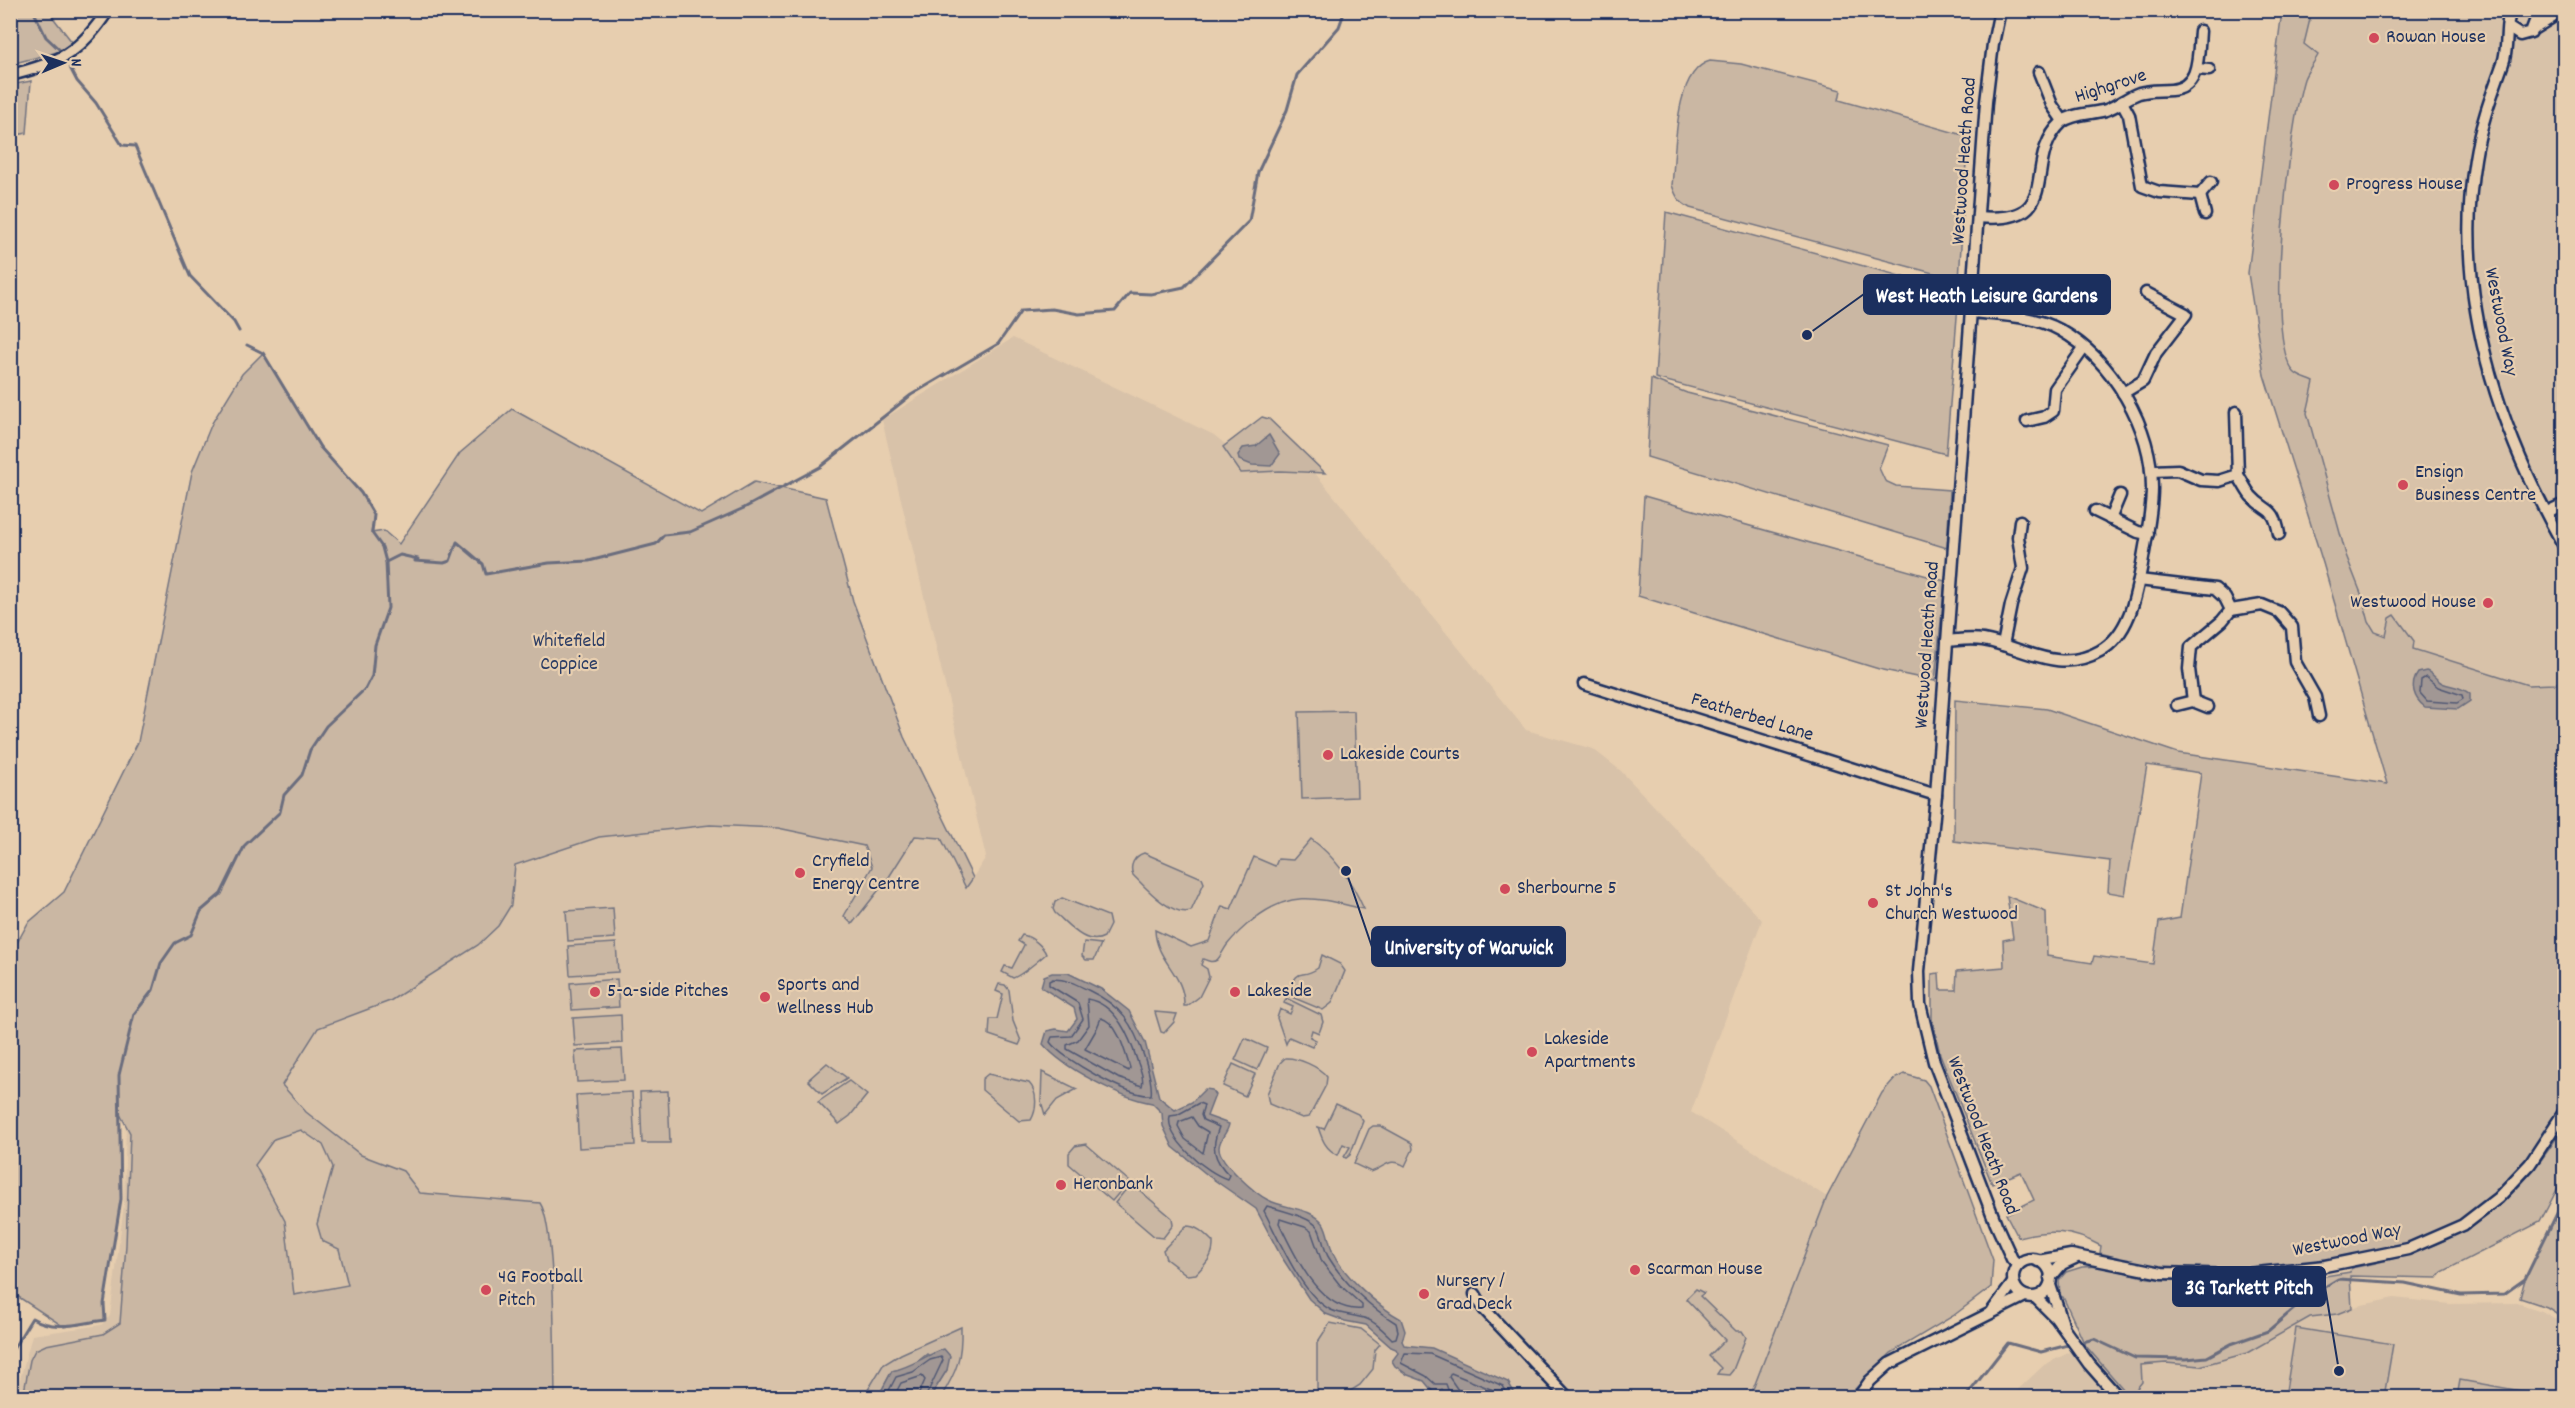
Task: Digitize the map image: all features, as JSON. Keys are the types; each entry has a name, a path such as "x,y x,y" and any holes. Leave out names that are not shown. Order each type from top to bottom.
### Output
{"street":[{"path":"10,75 38,69 64,57 86,40 108,10"},
{"name":"Westwood Heath Road","path":"2000,10 1993,44 1988,90 1936,795 1919,971 1920,1004 1934,1062 1996,1224 2012,1259 2018,1265"},
{"path":"2532,10 2536,19 2535,28"},
{"path":"2558,10 2564,11"},
{"path":"2509,17 2520,35 2527,34 2564,11"},
{"name":"Westwood Way","path":"2509,17 2505,58 2490,97 2475,156 2470,208 2470,261 2479,326 2493,381 2514,445 2565,546"},
{"path":"2200,31 2197,69 2209,70"},
{"name":"Westwood Way","path":"2505,58 2514,49 2520,35"},
{"name":"Highgrove","path":"1978,218 2007,218 2019,215 2029,208 2035,197 2049,139 2063,121 2106,110 2146,91 2173,90 2188,83 2197,69"},
{"name":"Highgrove","path":"2039,72 2052,105 2063,121"},
{"path":"2122,102 2129,115 2142,186 2159,192 2200,195"},
{"path":"2200,195 2211,182"},
{"path":"2200,195 2205,214"},
{"path":"2123,393 2143,381 2156,353 2186,314 2146,293"},
{"path":"1947,641 1968,639 2003,645 2044,659 2080,660 2100,651 2115,640 2127,620 2139,580 2148,534 2152,489 2145,441 2123,393 2104,367 2059,329 2017,316 1971,312"},
{"path":"2027,421 2044,417 2053,411 2055,389 2084,348"},
{"path":"2236,412 2238,474 2252,496 2270,510 2276,519 2279,534"},
{"path":"2151,471 2178,470 2201,480 2219,481 2238,474"},
{"path":"2110,519 2120,495"},
{"path":"2547,512 2565,504"},
{"path":"2095,511 2138,532 2148,534"},
{"path":"2003,645 2011,606 2023,568 2018,537 2020,521"},
{"path":"2139,580 2215,589 2225,598 2231,610"},
{"path":"2193,701 2189,669 2191,647 2222,621 2231,610 2262,605 2278,612 2292,627 2295,662 2315,697 2319,716"},
{"name":"Featherbed Lane","path":"1584,684 1907,790 1936,795"},
{"path":"2177,705 2193,701 2208,707"},
{"name":"Westwood Way","path":"2038,1261 2060,1256 2081,1257 2162,1273 2211,1276 2313,1268 2408,1249 2463,1225 2498,1198 2529,1164 2565,1112"},
{"path":"1858,1398 1870,1381 1889,1364 1993,1310 2041,1295 2062,1264 2081,1257"},
{"path":"2068,1334 2047,1267 2038,1261 2029,1260 2018,1265 2013,1276 2016,1289 2030,1297 2068,1334 2080,1353 2119,1398"},
{"path":"1993,1310 2013,1283"},
{"path":"1475,1294 1484,1309 1568,1398"}],"shaded area":[{"path":"2282,11 2564,11 2564,722 2349,640 2264,375 2248,273"},
{"path":"1013,338 1214,435 1231,449 1253,438 1273,422 1526,730 1593,749 1621,771 1762,920 1691,1112 1827,1197 1750,1397 15,1398 32,1335 101,1325 110,1316 124,1205 127,1081 282,1085 318,1028 390,1001 478,945 498,926 511,905 514,865 599,837 710,825 749,826 941,838 966,888 986,857 882,420"},
{"path":"2394,1298 2450,1304 2517,1303 2542,1311 2564,1324 2564,1397 2009,1398 2044,1365 2088,1343 2294,1320"}],"green space":[{"path":"10,11 48,11 72,42 61,51 11,64"},
{"path":"2282,11 2312,11 2304,44 2318,55 2304,79 2298,103 2287,183 2280,277 2285,352 2294,372 2314,382 2307,413 2346,555 2362,596 2369,622 2375,632 2386,636 2390,618 2395,615 2414,641 2413,649 2528,685 2555,684 2564,678 2564,983 2560,1043 2564,1070 2564,1104 2526,1161 2496,1195 2460,1221 2406,1245 2354,1256 2250,1270 2177,1270 2141,1264 2100,1253 2101,1246 2061,1232 2018,1237 2006,1214 2034,1200 2021,1172 1992,1184 1940,1054 1932,1019 1932,974 1939,973 1940,990 1956,990 1957,971 2004,967 2003,940 2013,938 2007,896 2046,912 2047,956 2092,963 2094,956 2153,964 2159,922 2180,918 2201,773 2147,765 2125,895 2108,892 2110,861 1954,841 1955,700 2047,709 2178,753 2387,784 2323,563 2264,375 2248,273"},
{"path":"1710,61 1741,64 1841,90 1839,100 1970,137 1966,162 1959,280 1690,208 1683,204 1672,185 1679,115 1689,80 1698,68"},
{"path":"31,81 27,133 11,136 11,85"},
{"path":"1666,212 1959,292 1946,454 1655,378"},
{"name":"Whitefield Coppice","path":"263,353 320,447 361,493 374,515 371,533 384,531 399,544 460,453 512,409 701,514 754,482 826,498 853,601 904,737 973,878 966,888 941,838 915,836 889,877 852,924 844,916 872,867 864,846 778,828 710,825 599,837 515,865 511,905 498,926 478,945 390,1001 318,1028 282,1085 306,1112 361,1155 403,1171 420,1193 540,1203 545,1217 552,1265 555,1397 23,1397 30,1360 35,1350 46,1345 103,1334 120,1323 126,1245 130,1133 120,1114 121,1199 104,1304 105,1320 64,1327 11,1292 11,954 28,923 64,892 138,742 192,472 212,423 242,374","holes":["301,1130 323,1145 333,1167 317,1224 322,1241 339,1249 348,1285 294,1295 285,1221 255,1165 274,1139"]},
{"path":"1651,379 1687,393 1888,445 1879,468 1885,481 1896,486 1950,490 1947,548 1647,457"},
{"path":"1262,417 1269,419 1325,473 1280,471 1241,473 1223,447"},
{"path":"1644,496 1945,581 1935,681 1879,669 1638,596"},
{"name":"Lakeside Courts","path":"1354,711 1357,797 1302,799 1299,712"},
{"path":"1311,839 1342,871 1364,909 1307,899 1282,903 1268,909 1237,934 1217,960 1212,962 1203,959 1201,965 1207,969 1209,977 1199,997 1184,1006 1180,985 1160,951 1155,930 1191,947 1209,941 1222,906 1231,909 1254,857 1275,866 1278,859 1293,860"},
{"path":"1144,853 1202,878 1204,883 1191,911 1183,912 1167,906 1133,875 1133,862"},
{"path":"1062,898 1108,916 1110,925 1104,937 1091,939 1071,928 1053,909 1055,902"},
{"path":"613,908 615,938 568,941 566,911"},
{"path":"1022,935 1036,942 1046,954 1013,978 1002,972 1005,966 1012,968 1024,945 1018,941"},
{"path":"1084,942 1101,944 1094,960 1086,960 1082,956"},
{"path":"616,943 618,972 570,975 568,946"},
{"path":"1322,955 1340,964 1345,971 1332,1003 1323,1010 1287,995 1300,974 1312,972 1318,968"},
{"name":"5-a-side Pitches","path":"617,979 619,1007 572,1010 570,983"},
{"path":"999,984 1005,985 1009,990 1013,1021 1021,1041 1019,1045 989,1035 990,1019 997,1019 1003,994 996,991"},
{"path":"1286,998 1321,1015 1323,1022 1319,1033 1312,1030 1310,1037 1316,1040 1312,1047 1289,1037 1286,1044 1277,1018 1280,1009 1290,1014 1293,1007 1284,1003"},
{"path":"1155,1012 1177,1014 1174,1022 1164,1033 1161,1032"},
{"path":"621,1015 622,1043 575,1046 573,1018"},
{"path":"1245,1038 1267,1048 1257,1070 1235,1060"},
{"path":"622,1049 624,1080 577,1082 575,1051"},
{"path":"1285,1058 1308,1063 1327,1077 1326,1085 1309,1117 1302,1118 1269,1104 1267,1094 1280,1063"},
{"path":"827,1063 847,1078 822,1094 808,1080"},
{"path":"1233,1064 1255,1074 1245,1096 1223,1086"},
{"path":"1042,1072 1077,1089 1057,1100 1045,1115 1041,1101"},
{"path":"988,1074 1029,1083 1036,1101 1031,1120 1019,1121 982,1090 982,1079"},
{"path":"1904,1074 1924,1080 1929,1086 1993,1260 1991,1287 1953,1316 1891,1353 1847,1397 1750,1397 1827,1197 1882,1093 1894,1079"},
{"path":"849,1081 867,1095 850,1116 839,1124 818,1102"},
{"path":"668,1091 670,1143 642,1143 640,1092"},
{"path":"632,1092 635,1145 579,1148 576,1095"},
{"path":"1336,1104 1358,1114 1363,1121 1350,1155 1346,1158 1344,1157 1350,1147 1343,1144 1338,1155 1334,1153 1325,1143 1318,1127 1324,1129"},
{"path":"1373,1126 1381,1126 1412,1143 1413,1149 1405,1166 1391,1162 1371,1172 1354,1164 1369,1129"},
{"path":"2564,1126 2564,1176 2540,1222 2442,1272 2437,1278 2350,1276 2352,1308 2337,1314 2310,1317 2247,1353 2200,1366 2166,1363 2141,1365 2142,1382 2130,1397 2085,1345 2063,1297 2060,1297 2059,1280 2066,1272 2082,1267 2100,1266 2148,1278 2193,1282 2315,1274 2319,1277 2350,1272 2351,1268 2419,1251 2449,1239 2475,1224 2500,1205 2522,1183"},
{"path":"1086,1144 1129,1181 1112,1201 1069,1164 1069,1153 1075,1146"},
{"path":"1131,1183 1172,1218 1173,1225 1163,1238 1155,1237 1115,1203"},
{"path":"2564,1199 2564,1318 2547,1307 2520,1298 2525,1279"},
{"path":"1186,1226 1198,1229 1213,1242 1210,1256 1196,1274 1187,1275 1166,1259 1163,1250"},
{"path":"1696,1289 1704,1293 1700,1296 1736,1331 1742,1331 1746,1337 1729,1375 1717,1374 1721,1368 1709,1356 1725,1340 1686,1299"},
{"path":"1330,1323 1361,1329 1380,1344 1375,1350 1373,1369 1360,1385 1341,1397 1319,1397 1317,1393 1317,1343"},
{"path":"961,1327 961,1347 957,1364 941,1397 930,1397 947,1370 927,1354 911,1367 892,1371 878,1397 863,1398 883,1365 901,1354"},
{"path":"2296,1328 2393,1344 2384,1397 2285,1397"},
{"path":"2460,1380 2555,1397 2457,1397"}],"water":[{"path":"1269,435 1280,454 1271,466 1252,465 1239,460 1238,455 1243,448 1256,446"},
{"path":"2426,671 2442,683 2467,691 2470,694 2470,701 2458,709 2425,707 2418,700 2413,687 2418,673"},
{"path":"1052,973 1068,973 1101,989 1129,1011 1145,1042 1159,1097 1175,1110 1192,1102 1205,1089 1212,1090 1215,1095 1207,1116 1229,1124 1219,1148 1225,1161 1247,1185 1262,1197 1304,1211 1323,1223 1333,1253 1345,1271 1373,1299 1401,1319 1405,1331 1402,1341 1404,1345 1432,1348 1508,1382 1517,1397 1447,1397 1442,1389 1434,1393 1424,1381 1408,1375 1395,1366 1392,1361 1398,1353 1396,1349 1366,1325 1326,1314 1309,1299 1281,1256 1256,1209 1210,1177 1173,1147 1163,1126 1162,1113 1152,1103 1125,1095 1093,1081 1064,1063 1043,1044 1047,1031 1056,1029 1068,1031 1077,1019 1074,1008 1041,987 1044,976"},
{"path":"944,1349 950,1356 947,1370 930,1397 878,1397 892,1371"}],"waterway":[{"path":"33,10 46,37 62,52"},
{"path":"10,1354 32,1318 59,1326 105,1320 104,1304 121,1199 119,1075 134,1014 153,990 161,963 175,943 191,935 201,911 221,894 245,845 280,812 284,795 302,775 310,750 326,726 366,688 372,676 375,645 388,608 386,562 400,555 418,559 415,561 444,563 450,561 457,542 483,564 486,574 549,563 589,561 656,544 664,535 690,532 744,508 820,467 911,395 998,344 1021,311 1052,309 1079,314 1115,311 1130,293 1151,294 1184,287 1249,221 1258,172 1287,110 1297,75 1339,27 1345,10"},
{"path":"65,58 77,81 96,103 122,145 135,146 190,276 234,322 239,331"},
{"path":"247,345 263,353 320,447 361,493 374,515 372,533 382,547 386,562"},
{"path":"2079,1343 2094,1339 2135,1358 2207,1357 2231,1344 2268,1331 2308,1297 2338,1279 2405,1283 2461,1295 2504,1294 2525,1279 2564,1199"},
{"path":"1965,1398 2008,1343 2041,1352 2072,1344"}],"place":[{"name":"Rowan House","path":"2374,38"},
{"name":"Progress House","path":"2334,185"},
{"name":"West Heath Leisure Gardens","path":"1807,335"},
{"name":"Ensign Business Centre","path":"2403,485"},
{"name":"Westwood House","path":"2488,603"},
{"name":"Lakeside Courts","path":"1328,755"},
{"name":"University of Warwick","path":"1346,871"},
{"name":"Cryfield Energy Centre","path":"800,873"},
{"name":"Sherbourne 5","path":"1505,889"},
{"name":"St John's Church Westwood","path":"1873,903"},
{"name":"5-a-side Pitches","path":"595,992"},
{"name":"Lakeside","path":"1235,992"},
{"name":"Sports and Wellness Hub","path":"765,997"},
{"name":"Lakeside Apartments","path":"1532,1052"},
{"name":"Heronbank","path":"1061,1185"},
{"name":"Scarman House","path":"1635,1270"},
{"name":"4G Football Pitch","path":"486,1290"},
{"name":"Nursery / Grad Deck","path":"1424,1294"},
{"name":"3G Tarkett Pitch","path":"2339,1371"}]}
